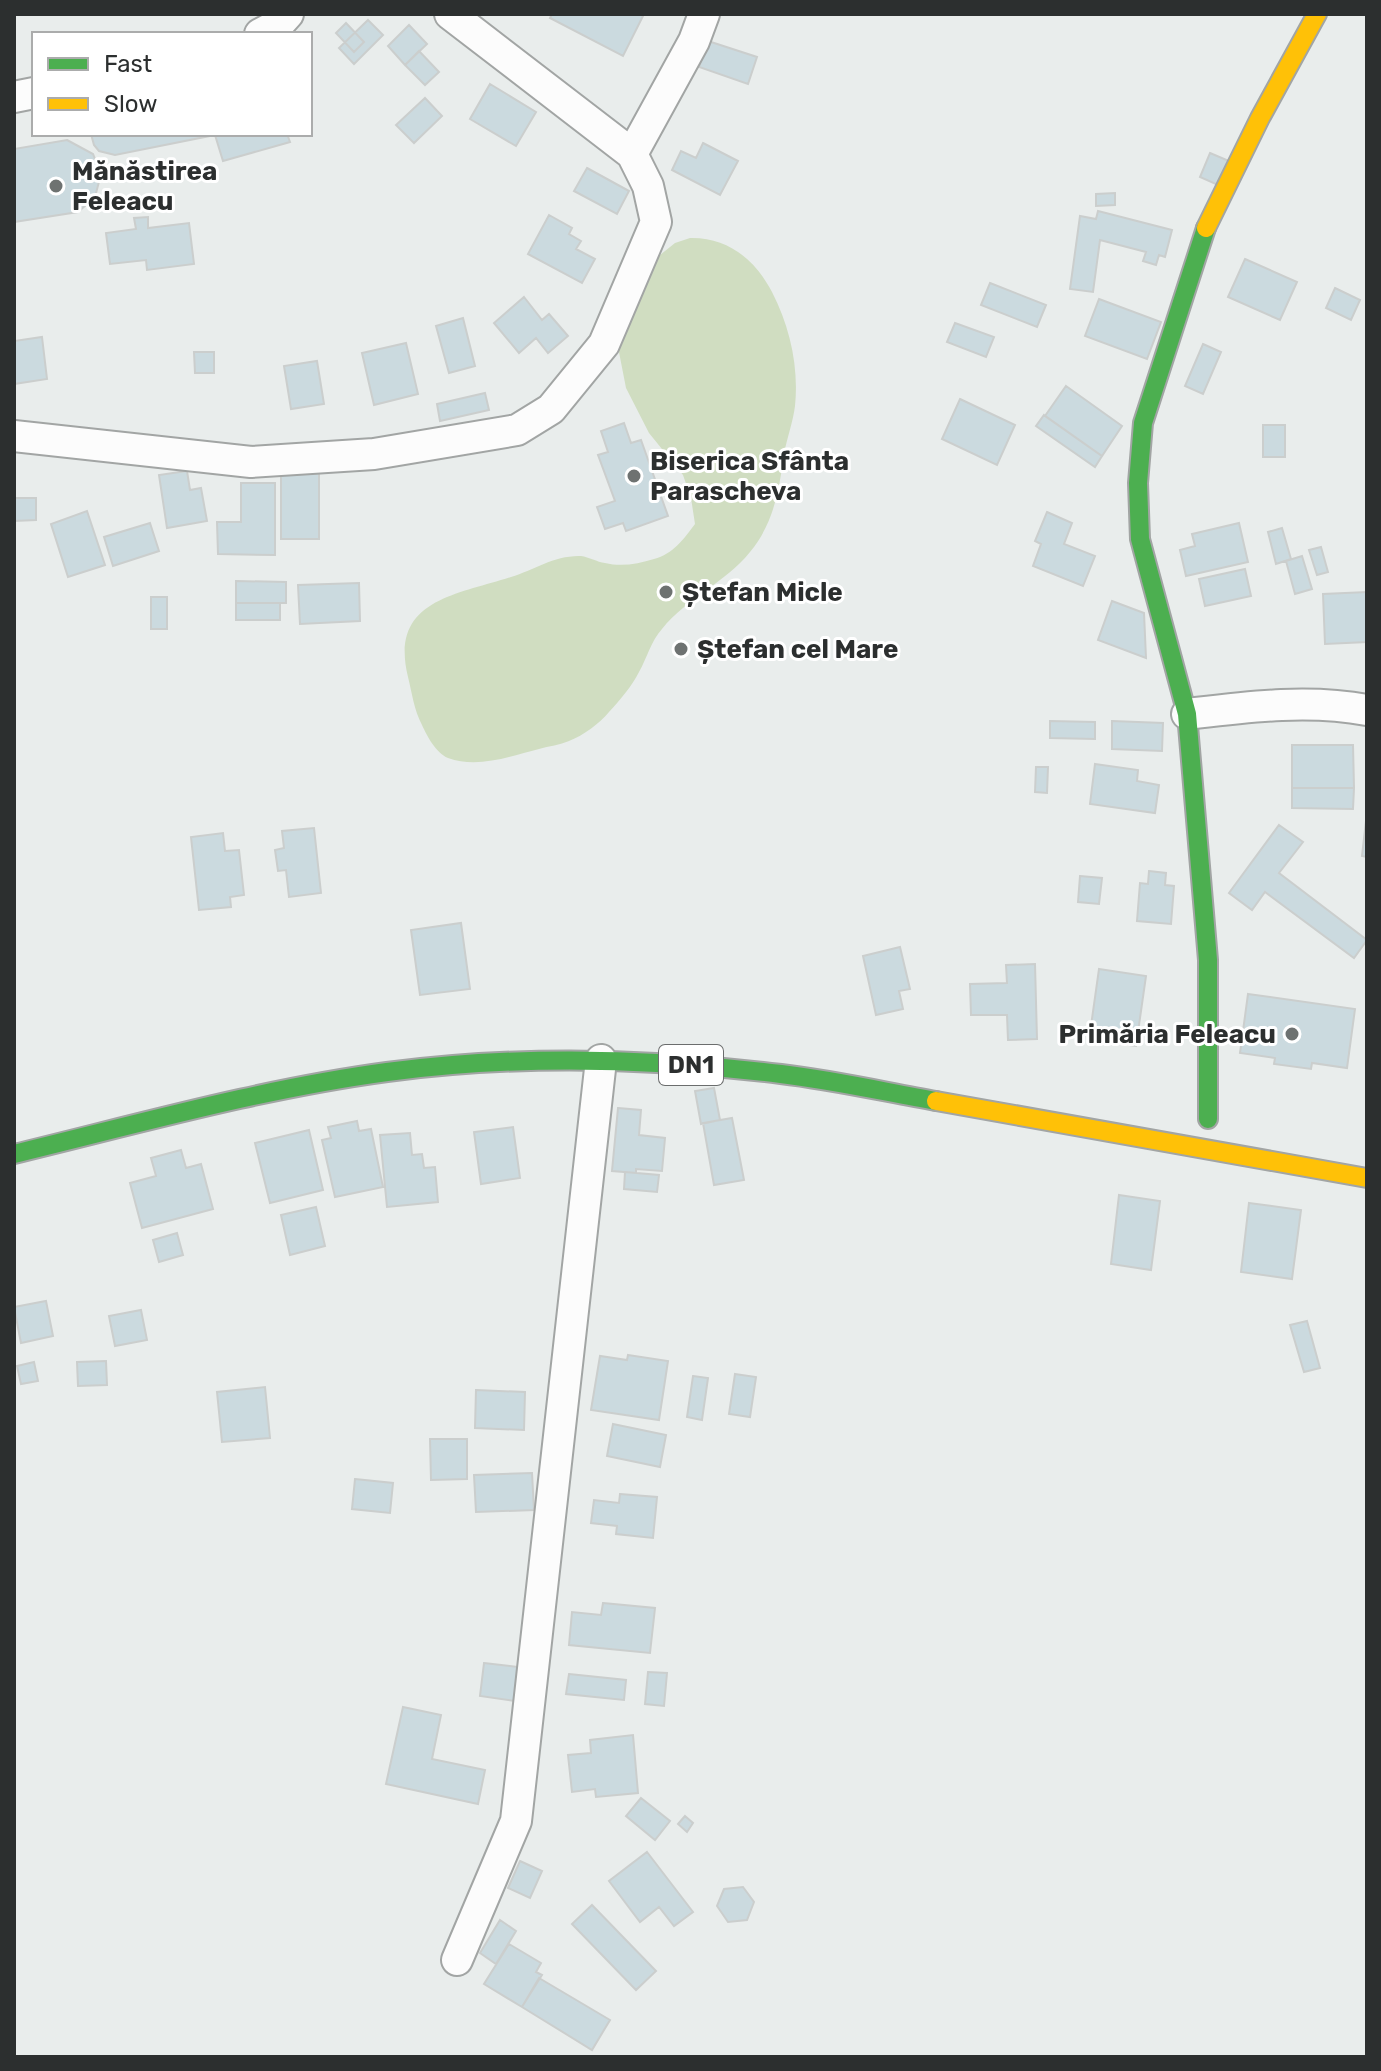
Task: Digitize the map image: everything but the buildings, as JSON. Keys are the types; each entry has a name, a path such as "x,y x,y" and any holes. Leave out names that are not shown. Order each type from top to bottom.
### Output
{"main road":[{"path":"1208,1119 1208,960 1187,714 1140,539 1138,483 1143,423 1205,231 1260,118 1317,14"},
{"name":"DN1","path":"14,1154 273,1092 356,1077 441,1066 601,1060 783,1074 1367,1178"}],"street":[{"path":"264,32 279,24 288,14"},
{"path":"14,436 251,462 374,454 517,430 551,409 604,344 656,222 648,186 632,154 450,14"},
{"path":"632,154 694,41 704,14"},
{"path":"1187,714 1264,704 1341,705 1367,710"},
{"path":"457,1960 516,1821 601,1060"}],"green space":[{"path":"690,238 716,241 748,260 772,292 788,333 796,377 795,406 777,493 765,530 740,563 683,608 662,629 629,688 591,729 566,742 494,760 471,762 448,758 429,739 419,719 408,677 405,651 408,631 418,616 449,596 562,558 581,556 617,565 636,564 661,557 672,550 695,524 683,475 649,433 626,388 618,347 648,273 660,255 675,243"}],"traffic: fast":[{"path":"1206,228 1143,423 1138,483 1140,539 1187,714 1208,960 1208,1119"},
{"path":"14,1154 293,1088 387,1072 485,1063 634,1062 732,1069 820,1079 936,1101"}],"traffic: slow":[{"path":"1206,228 1260,118 1317,14"},
{"path":"936,1101 1367,1178"}],"place":[{"name":"Mănăstirea Feleacu","path":"56,186"},
{"name":"Biserica Sfânta Parascheva","path":"634,476"},
{"name":"Ștefan Micle","path":"666,592"},
{"name":"Ștefan cel Mare","path":"681,649"},
{"name":"Primăria Feleacu","path":"1292,1034"}]}
